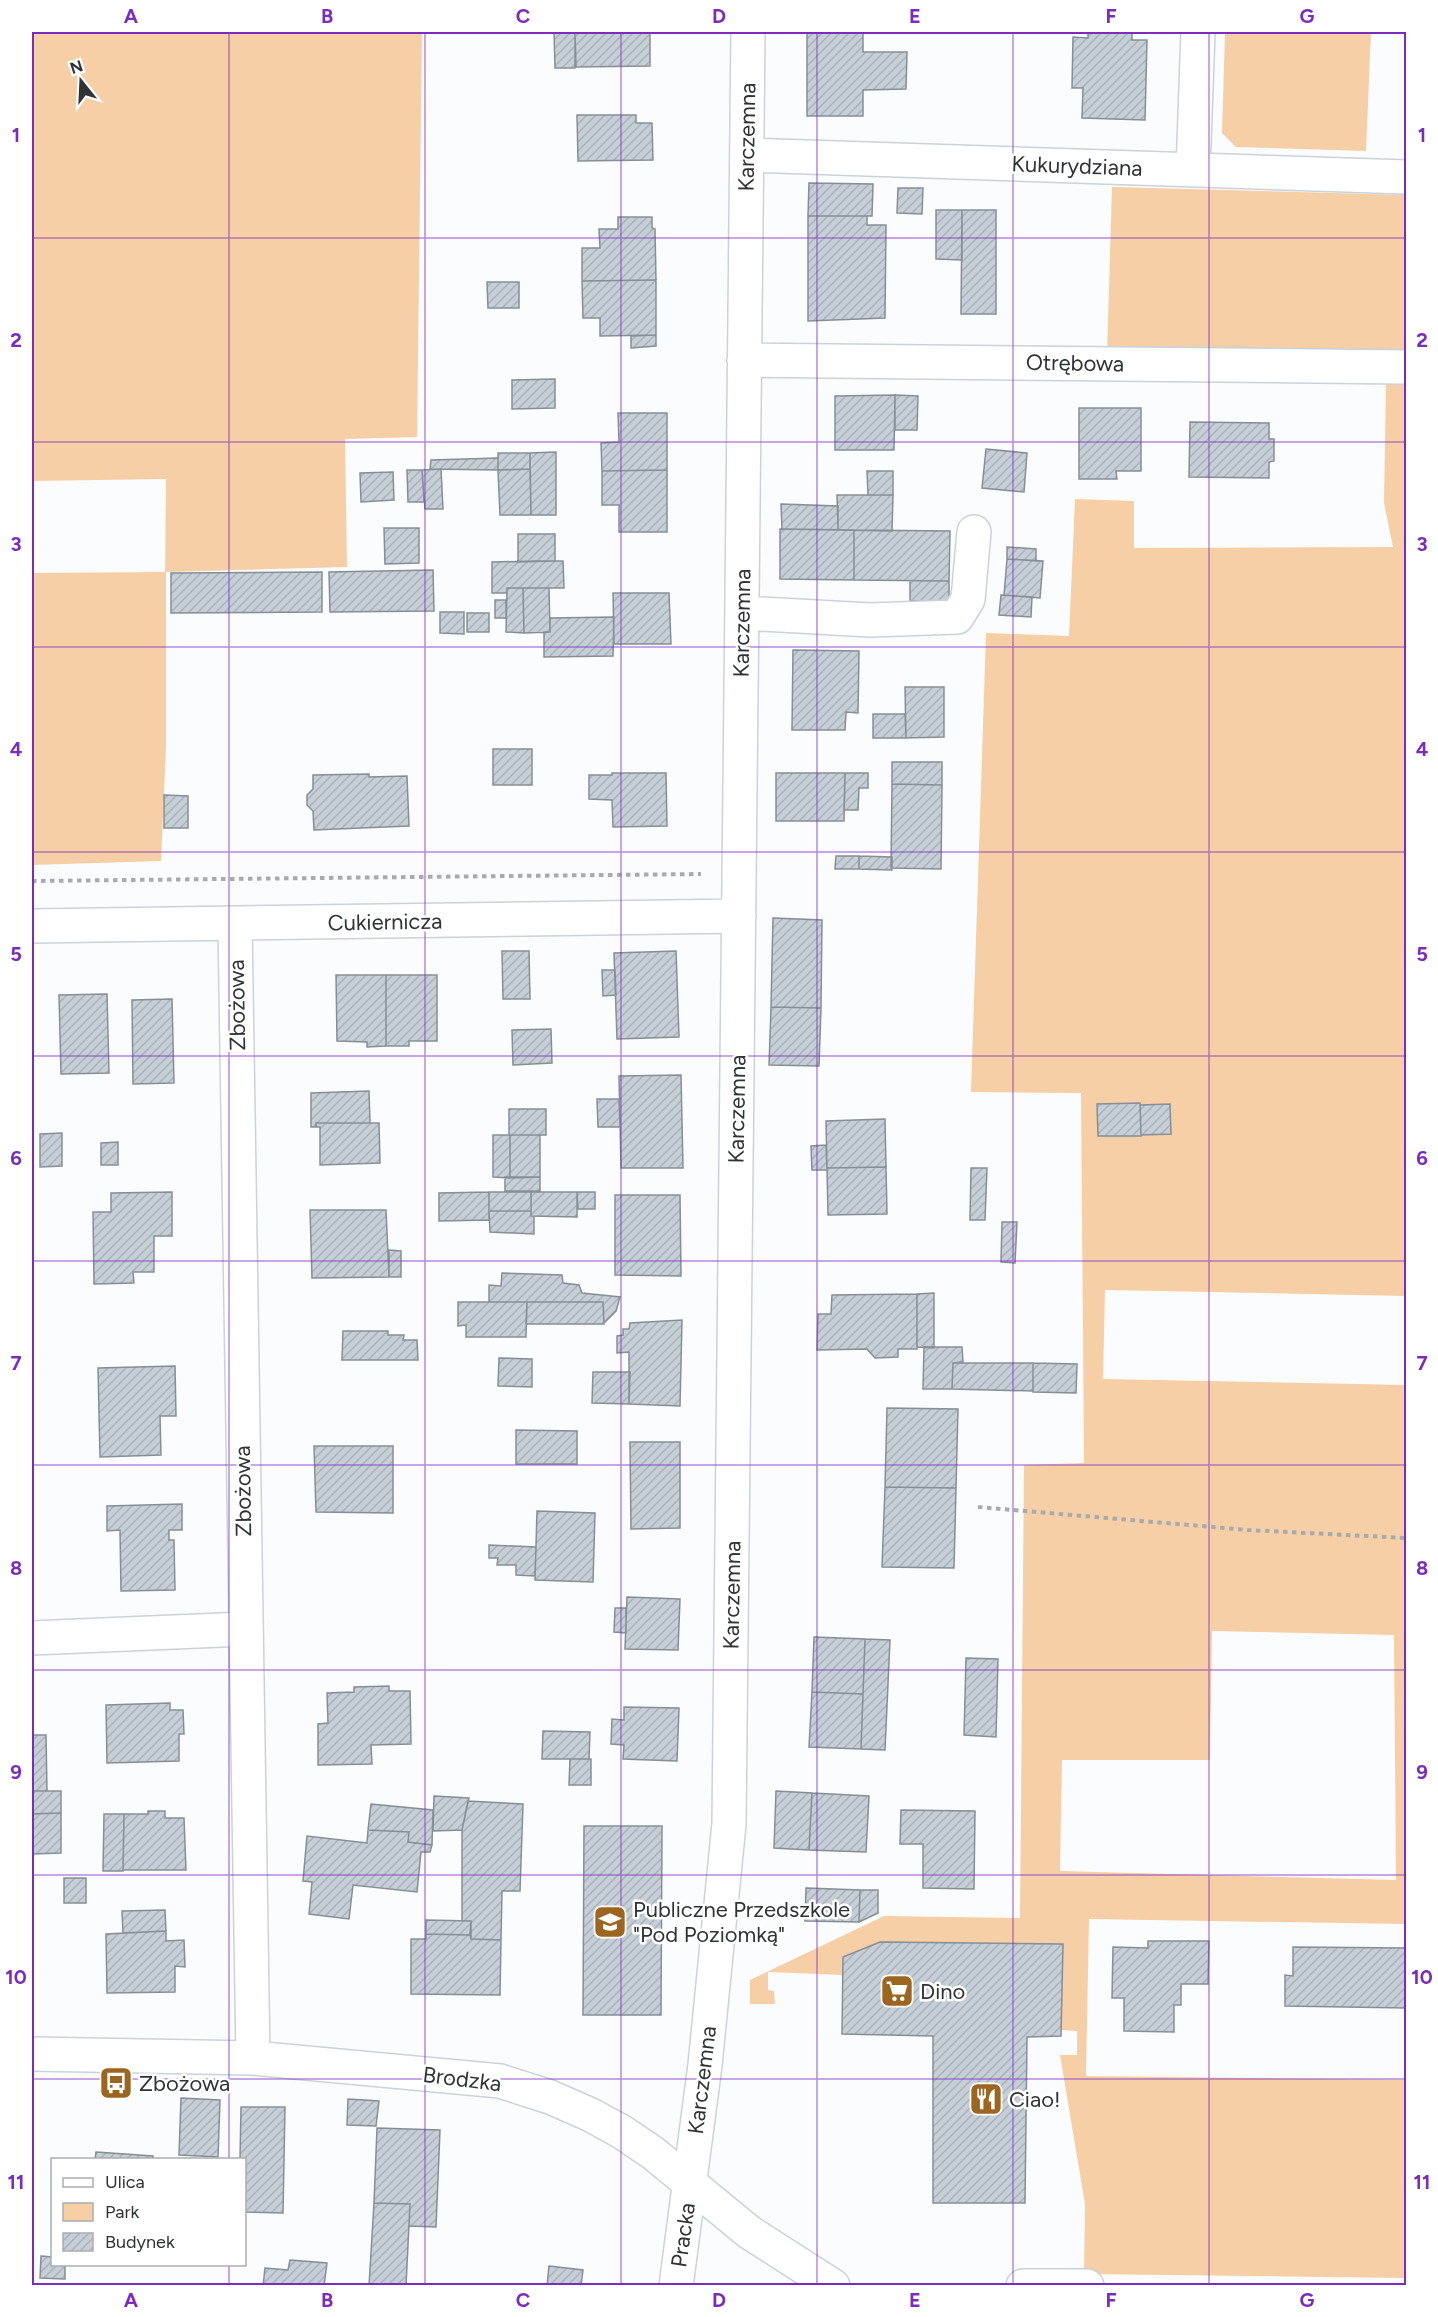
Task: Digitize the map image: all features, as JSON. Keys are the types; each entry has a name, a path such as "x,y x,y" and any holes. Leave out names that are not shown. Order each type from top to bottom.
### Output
{"street":[{"name":"Karczemna","path":"690,2185 729,1824 748,32"},
{"path":"1193,170 1198,32"},
{"name":"Kukurydziana","path":"747,155 1407,177"},
{"name":"Otrębowa","path":"744,360 1407,367"},
{"path":"742,614 870,620 957,617 968,599 974,532"},
{"name":"Cukiernicza","path":"32,926 739,916"},
{"name":"Zbożowa","path":"235,924 253,2058"},
{"path":"32,1638 245,1629"},
{"name":"Brodzka","path":"32,2054 253,2058 500,2081 550,2097 591,2115 653,2153 750,2232 833,2286"},
{"name":"Pracka","path":"676,2286 690,2185"},
{"path":"1023,2286 1087,2286"}],"path":[{"path":"32,881 704,874"},
{"path":"978,1507 1248,1530 1407,1538"}],"green space":[{"path":"32,32 422,32 417,437 345,439 347,567 166,572 166,747 161,861 32,865 32,573 165,572 166,479 32,481"},
{"path":"1225,32 1371,32 1366,151 1236,147 1222,133"},
{"path":"1112,187 1406,195 1406,356 1107,354"},
{"path":"1386,380 1406,381 1406,1296 1105,1290 1103,1379 1406,1385 1406,1924 1089,1919 1086,2076 1406,2080 1406,2278 1084,2274 1085,2204 1060,2055 1077,2055 1077,2031 1061,2030 1062,1944 880,1942 843,1957 843,1975 768,1972 768,1990 774,1991 775,2004 750,2004 750,1980 884,1916 1020,1918 1024,1465 1084,1463 1081,1093 971,1092 986,633 1069,636 1075,499 1134,501 1134,548 1393,547 1384,503","holes":["1212,1631 1394,1635 1396,1880 1060,1871 1062,1760 1210,1760"]}],"building":[{"path":"554,32 575,32 575,68 555,68"},
{"path":"575,32 650,32 650,66 576,67"},
{"path":"807,32 863,32 863,52 907,52 906,89 863,90 863,116 807,116"},
{"path":"1088,32 1132,32 1132,40 1147,40 1145,120 1082,118 1083,88 1072,88 1073,37 1088,38"},
{"path":"577,115 636,115 636,123 652,123 653,160 578,161"},
{"path":"809,183 873,184 872,216 808,216"},
{"path":"898,188 923,188 922,214 897,213"},
{"path":"936,210 962,210 962,260 936,259"},
{"path":"962,210 996,210 996,314 961,314"},
{"path":"808,216 867,216 867,225 886,225 885,318 808,321"},
{"path":"618,217 652,217 652,228 655,229 656,280 582,281 582,248 600,248 599,229 618,229"},
{"path":"656,280 656,335 600,336 600,318 583,318 582,281"},
{"path":"487,282 519,282 519,308 488,308"},
{"path":"656,335 656,346 631,348 631,336"},
{"path":"555,379 555,408 512,409 512,380"},
{"path":"895,395 894,450 835,450 835,396"},
{"path":"895,395 918,396 917,430 895,430"},
{"path":"1079,408 1141,408 1141,471 1116,471 1117,479 1079,479"},
{"path":"618,413 667,413 667,470 602,471 601,443 619,442"},
{"path":"1190,422 1269,423 1269,439 1274,439 1274,461 1269,462 1269,478 1189,477"},
{"path":"986,449 1027,453 1024,492 982,488"},
{"path":"556,452 556,515 531,515 530,453"},
{"path":"498,453 530,453 530,469 498,470"},
{"path":"498,458 498,470 430,469 431,460"},
{"path":"441,469 443,509 425,509 422,470"},
{"path":"530,469 531,515 500,515 498,470"},
{"path":"407,470 422,470 424,502 408,502"},
{"path":"667,470 667,532 619,532 619,505 602,505 602,471"},
{"path":"867,471 893,471 893,495 868,495"},
{"path":"393,472 394,500 361,502 360,473"},
{"path":"837,495 893,495 892,531 838,530"},
{"path":"781,504 838,506 838,530 782,529"},
{"path":"384,528 419,528 419,563 385,564"},
{"path":"780,529 854,530 854,580 780,579"},
{"path":"854,530 950,531 949,581 854,580"},
{"path":"518,534 555,534 555,561 518,562"},
{"path":"1007,547 1036,549 1036,561 1007,559"},
{"path":"1007,559 1043,561 1040,598 1004,595"},
{"path":"563,561 564,588 507,588 507,593 492,593 492,562"},
{"path":"433,570 434,611 330,612 329,572"},
{"path":"322,572 322,612 171,613 171,573"},
{"path":"910,581 949,581 949,601 910,601"},
{"path":"507,588 523,588 524,633 506,632"},
{"path":"523,588 549,588 550,632 524,633"},
{"path":"613,593 669,593 671,644 614,644"},
{"path":"1001,595 1032,597 1031,617 999,615"},
{"path":"495,600 506,600 506,618 495,618"},
{"path":"440,612 464,612 464,634 440,633"},
{"path":"467,613 489,613 489,632 467,632"},
{"path":"614,617 613,656 544,657 544,632 550,632 550,618"},
{"path":"793,650 859,651 858,713 846,712 845,730 792,730"},
{"path":"905,687 944,687 944,737 906,738"},
{"path":"873,714 905,714 906,738 873,738"},
{"path":"493,749 532,749 532,785 493,785"},
{"path":"892,762 942,762 942,785 892,784"},
{"path":"612,773 666,773 667,826 613,827 612,800 589,799 589,775 612,775"},
{"path":"776,773 845,773 844,821 776,821"},
{"path":"845,773 868,773 868,788 859,788 858,810 844,810"},
{"path":"369,774 369,777 407,776 409,826 314,830 313,811 307,805 307,795 313,789 313,775"},
{"path":"892,784 942,785 941,869 891,868"},
{"path":"164,795 188,796 188,828 164,828"},
{"path":"836,856 859,856 859,869 835,869"},
{"path":"859,856 892,857 892,870 859,869"},
{"path":"773,918 822,920 821,1008 771,1007"},
{"path":"502,951 529,951 530,999 503,999"},
{"path":"676,951 679,1037 617,1039 614,953"},
{"path":"602,970 615,970 616,995 603,996"},
{"path":"336,975 386,975 386,1046 367,1047 367,1042 337,1041"},
{"path":"386,975 437,975 437,1041 409,1041 409,1046 386,1046"},
{"path":"107,994 109,1073 61,1074 59,995"},
{"path":"172,999 174,1083 133,1084 132,1000"},
{"path":"771,1007 821,1008 819,1066 769,1065"},
{"path":"551,1029 552,1063 513,1065 512,1030"},
{"path":"681,1075 683,1168 621,1168 619,1076"},
{"path":"369,1091 370,1123 316,1123 316,1127 311,1127 311,1093"},
{"path":"597,1099 619,1099 620,1127 598,1127"},
{"path":"1140,1103 1141,1136 1098,1136 1097,1104"},
{"path":"1170,1104 1171,1134 1141,1135 1140,1105"},
{"path":"509,1109 546,1109 546,1135 509,1135"},
{"path":"885,1119 886,1167 827,1168 826,1121"},
{"path":"316,1123 379,1123 380,1163 320,1165 320,1127 316,1127"},
{"path":"62,1133 62,1166 40,1167 40,1134"},
{"path":"493,1135 510,1135 510,1178 493,1177"},
{"path":"510,1135 540,1135 540,1177 510,1178"},
{"path":"118,1142 118,1165 101,1165 101,1143"},
{"path":"826,1145 827,1170 812,1170 811,1146"},
{"path":"886,1167 887,1214 828,1215 827,1168"},
{"path":"971,1168 987,1168 985,1220 970,1220"},
{"path":"505,1177 540,1177 540,1191 505,1191"},
{"path":"172,1192 172,1236 154,1236 154,1272 133,1272 134,1283 94,1284 93,1212 111,1212 111,1193"},
{"path":"489,1192 489,1220 439,1221 439,1193"},
{"path":"489,1192 531,1192 531,1211 489,1211"},
{"path":"531,1192 577,1192 577,1217 531,1216"},
{"path":"577,1192 595,1192 595,1209 578,1209"},
{"path":"615,1195 680,1195 681,1276 615,1275"},
{"path":"310,1210 386,1210 389,1277 312,1278"},
{"path":"489,1211 531,1211 531,1216 534,1217 534,1234 490,1232"},
{"path":"1002,1222 1017,1222 1015,1263 1001,1262"},
{"path":"389,1250 401,1251 401,1277 389,1277"},
{"path":"502,1273 562,1275 563,1283 579,1285 582,1293 620,1297 616,1311 604,1323 603,1302 489,1302 489,1285 501,1286"},
{"path":"934,1293 934,1348 917,1347 917,1294"},
{"path":"917,1294 917,1349 898,1349 898,1357 875,1358 867,1349 817,1350 818,1314 831,1314 832,1295"},
{"path":"458,1302 527,1302 526,1337 466,1337 466,1325 458,1326"},
{"path":"527,1302 603,1302 604,1324 526,1324"},
{"path":"682,1320 680,1406 629,1404 629,1352 617,1353 617,1336 623,1335 623,1329 629,1329 630,1323"},
{"path":"343,1331 388,1331 388,1335 404,1335 403,1340 417,1340 418,1360 342,1360"},
{"path":"924,1347 962,1347 963,1362 953,1363 952,1389 923,1389"},
{"path":"499,1358 532,1359 532,1387 498,1386"},
{"path":"953,1363 1033,1363 1033,1391 952,1389"},
{"path":"1033,1363 1077,1364 1076,1393 1033,1392"},
{"path":"175,1366 176,1416 160,1416 161,1455 100,1457 98,1368"},
{"path":"593,1372 630,1372 629,1404 592,1403"},
{"path":"887,1408 958,1409 956,1488 885,1487"},
{"path":"516,1430 577,1431 577,1464 516,1464"},
{"path":"630,1442 680,1442 680,1528 631,1529"},
{"path":"314,1446 393,1446 393,1513 316,1512"},
{"path":"885,1487 956,1488 954,1568 882,1567"},
{"path":"182,1504 182,1530 169,1530 169,1540 174,1540 175,1590 121,1591 120,1530 107,1531 107,1506"},
{"path":"537,1511 595,1513 593,1582 535,1580"},
{"path":"489,1545 536,1547 535,1576 516,1575 516,1565 497,1565 498,1558 489,1558"},
{"path":"627,1597 680,1599 678,1650 625,1649"},
{"path":"615,1608 626,1608 626,1633 614,1632"},
{"path":"814,1637 865,1639 863,1694 812,1692"},
{"path":"865,1639 890,1640 885,1750 861,1749"},
{"path":"966,1658 998,1659 996,1737 964,1735"},
{"path":"389,1686 389,1691 410,1691 411,1744 371,1745 372,1764 318,1765 318,1724 328,1723 327,1693 354,1692 354,1687"},
{"path":"812,1692 863,1694 861,1749 809,1747"},
{"path":"170,1703 170,1710 183,1710 184,1734 179,1734 179,1761 107,1763 106,1705"},
{"path":"624,1707 679,1708 677,1761 623,1759 624,1745 611,1744 612,1719 624,1720"},
{"path":"543,1731 590,1732 589,1759 542,1759"},
{"path":"32,1735 46,1735 47,1791 32,1791"},
{"path":"570,1759 591,1759 591,1785 569,1785"},
{"path":"32,1791 61,1791 61,1813 32,1814"},
{"path":"776,1791 812,1793 809,1850 774,1848"},
{"path":"812,1793 869,1796 866,1852 809,1850"},
{"path":"434,1796 469,1798 462,1830 433,1831"},
{"path":"468,1801 523,1804 520,1891 502,1891 501,1940 471,1939 471,1921 462,1921 462,1830"},
{"path":"371,1804 433,1810 432,1845 408,1842 409,1832 368,1830"},
{"path":"901,1810 975,1811 974,1889 923,1888 923,1844 900,1844"},
{"path":"148,1811 165,1811 165,1818 184,1818 186,1870 123,1870 124,1814 148,1814"},
{"path":"61,1813 61,1853 32,1854 32,1814"},
{"path":"104,1814 124,1814 123,1871 103,1871"},
{"path":"584,1826 662,1826 661,2015 583,2015"},
{"path":"368,1830 409,1832 408,1842 432,1845 430,1852 421,1852 417,1892 353,1885 349,1919 309,1914 312,1882 303,1881 307,1836 367,1843"},
{"path":"64,1878 86,1878 86,1903 64,1903"},
{"path":"806,1888 860,1890 859,1922 805,1921"},
{"path":"860,1890 878,1890 878,1913 859,1922"},
{"path":"165,1910 166,1931 123,1933 122,1911"},
{"path":"426,1920 471,1921 470,1935 426,1934"},
{"path":"166,1931 166,1941 184,1940 185,1967 175,1966 175,1992 107,1993 106,1934"},
{"path":"426,1934 470,1935 471,1939 501,1940 500,1995 411,1994 411,1939 426,1939"},
{"path":"1148,1941 1209,1941 1208,1984 1181,1984 1181,2005 1174,2005 1174,2032 1124,2031 1124,1998 1112,1998 1113,1947 1148,1948"},
{"path":"880,1942 1063,1944 1061,2036 1027,2037 1025,2203 933,2203 933,2036 842,2034 843,1957"},
{"path":"1293,1947 1406,1948 1406,2008 1285,2006 1285,1975 1293,1976"},
{"path":"181,2098 220,2100 218,2157 179,2155"},
{"path":"348,2099 379,2101 376,2126 347,2125"},
{"path":"241,2107 285,2107 283,2213 246,2212 246,2158 240,2158"},
{"path":"377,2128 440,2130 436,2227 409,2226 410,2204 374,2203"},
{"path":"96,2152 153,2156 153,2158 95,2158"},
{"path":"374,2203 410,2204 406,2286 369,2286"},
{"path":"41,2256 51,2257 51,2266 65,2266 65,2279 40,2278"},
{"path":"290,2260 327,2263 324,2286 263,2286 265,2268 288,2270"},
{"path":"549,2266 583,2270 581,2286 547,2286"}],"place":[{"name":"Publiczne Przedszkole \"Pod Poziomką\"","path":"610,1922"},
{"name":"Dino","path":"897,1991"},
{"name":"Zbożowa","path":"116,2083"},
{"name":"Ciao!","path":"986,2099"}]}
